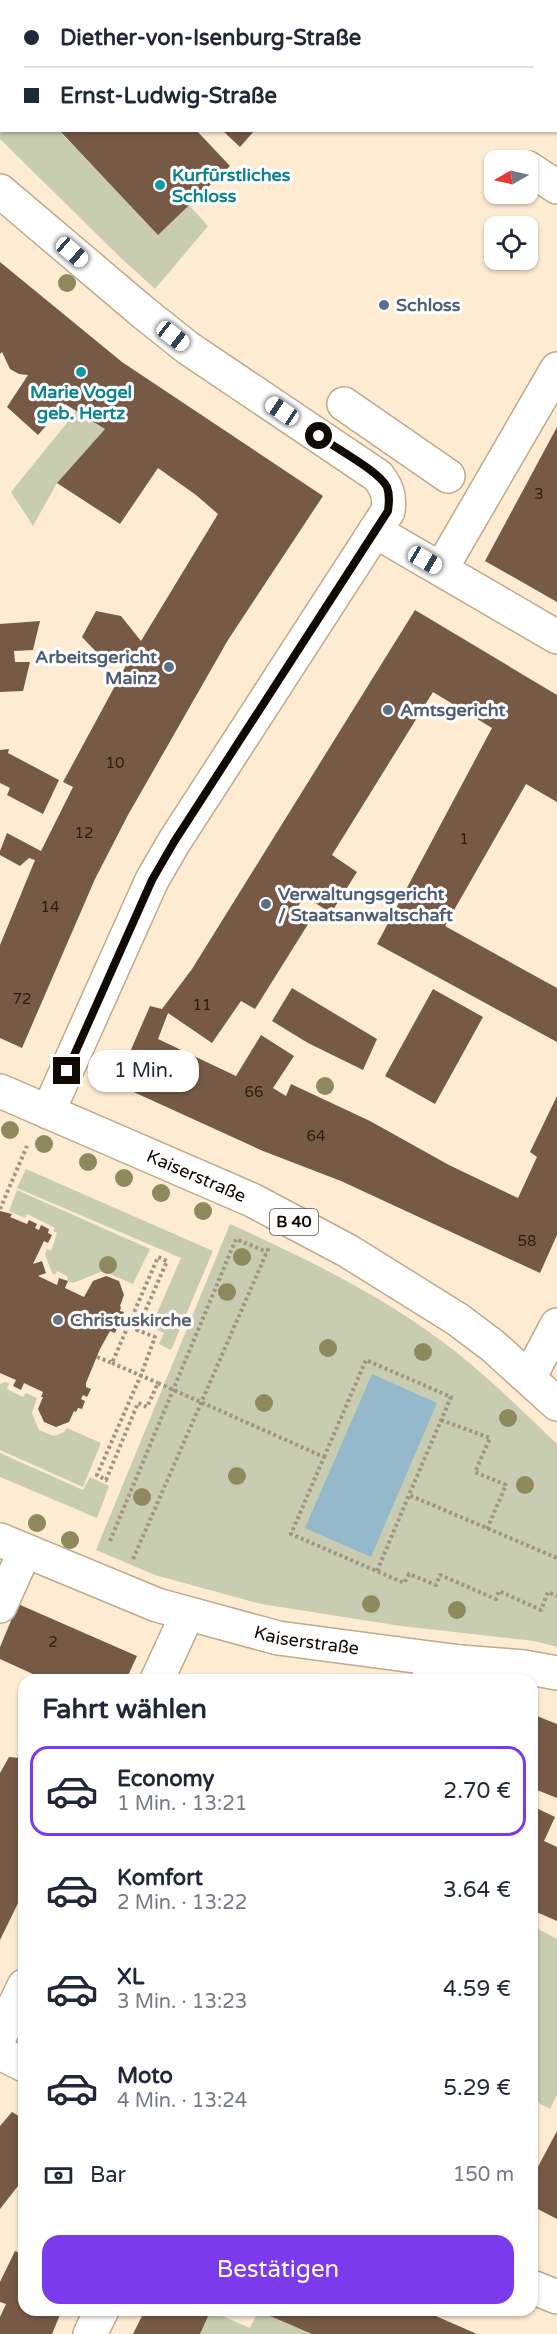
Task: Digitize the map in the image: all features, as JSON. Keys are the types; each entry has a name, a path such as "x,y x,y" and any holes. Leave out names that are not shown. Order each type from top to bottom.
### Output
{"street":[{"path":"538,174 557,187"},
{"path":"0,190 188,348 378,476 387,487 390,498 388,511 152,880 48,1112"},
{"path":"441,569 557,369"},
{"path":"344,404 448,476"},
{"path":"375,531 557,637"},
{"name":"Kaiserstraße","path":"0,1092 252,1200 348,1251 457,1319 529,1377 557,1404"},
{"path":"529,1377 557,1324"},
{"path":"0,1606 12,1546"},
{"name":"Kaiserstraße","path":"12,1546 187,1615 278,1638 308,1644 460,1662 524,1667 557,1673"},
{"path":"160,1674 187,1615"},
{"path":"439,1674 460,1662"},
{"path":"0,2036 18,1998"},
{"path":"0,2053 18,2062"},
{"path":"538,2288 557,2296"},
{"path":"90,2334 99,2316"}],"path":[{"path":"0,1209 27,1146"},
{"path":"110,1541 236,1239 267,1252"},
{"path":"120,1590 270,1244"},
{"path":"112,1363 158,1257 168,1261 137,1330 155,1337 97,1476 106,1480 138,1403 147,1407 158,1383"},
{"path":"98,1357 324,1457"},
{"path":"376,1571 451,1397 366,1360 291,1534 376,1571 405,1583 409,1574 436,1585 440,1575 496,1599 498,1592 541,1610 549,1593 557,1596"},
{"path":"441,1420 490,1438 475,1472 506,1485 487,1529"},
{"path":"409,1495 557,1558"}],"green space":[{"path":"0,132 60,132 158,234 189,205 208,226 155,289 0,139"},
{"path":"79,408 105,429 57,483 33,526 11,492"},
{"path":"26,1169 213,1251 171,1350 159,1344 164,1333 151,1327 181,1258 17,1188"},
{"path":"17,1190 150,1249 133,1284 103,1271 73,1283 68,1281 67,1276 57,1271 55,1275 52,1273 45,1254 47,1249 51,1251 57,1233 53,1231 55,1228 27,1214 25,1218 9,1211"},
{"path":"230,1224 347,1281 431,1333 469,1363 557,1444 557,1647 534,1641 401,1626 261,1604 155,1575 96,1550"},
{"path":"9,1383 7,1389 23,1397 26,1393 37,1398 32,1413 39,1430 54,1436 64,1432 67,1428 101,1443 83,1487 0,1450 0,1384"},
{"path":"0,1453 83,1490 90,1477 109,1486 97,1518 0,1477"},
{"path":"538,1929 557,1939 557,2095 550,2109 538,2103"},
{"path":"209,2316 222,2316 250,2328 256,2316 270,2316 312,2334 200,2334"}],"water":[{"path":"372,1374 437,1403 371,1557 305,1528"}],"building":[{"name":"Kurfürstliches Schloss","path":"61,132 198,132 230,166 158,235"},
{"path":"224,132 253,132 240,147"},
{"path":"0,262 122,362 323,496 228,640 128,815 95,879 22,1048 0,1038 0,945 35,860 29,858 20,866 0,855 0,851 7,833 41,851 73,787 63,782 129,660 101,657 82,637 96,611 121,616 141,641 218,514 158,468 120,524 57,483 105,429 65,404 38,435 7,407 28,375 19,374 10,369 2,352 0,354"},
{"path":"557,427 557,602 485,561"},
{"path":"415,610 557,695 557,802 526,784 445,926 557,988 557,1042 377,944 492,728 433,692 332,855 357,872 331,913 304,896 295,912 310,921 255,1009 241,1001 212,1043 168,1013 158,1039 236,1076 261,1035 294,1056 273,1088 286,1096 291,1084 370,1121 449,1165 518,1198 537,1157 530,1152 557,1096 557,1235 540,1273 341,1181 263,1151 116,1084 150,1006 162,1009 192,969"},
{"path":"40,621 33,650 14,651 15,662 30,662 23,691 0,692 0,624"},
{"path":"9,749 8,753 59,780 43,814 7,795 10,788 0,783 0,750"},
{"path":"292,988 377,1039 363,1070 308,1043 272,1021"},
{"path":"433,989 483,1017 435,1104 385,1076"},
{"name":"Christuskirche","path":"0,1211 12,1214 10,1217 27,1224 29,1220 37,1224 35,1228 39,1230 41,1225 49,1229 48,1233 52,1235 48,1243 44,1241 33,1264 42,1261 46,1273 38,1276 57,1285 59,1278 68,1281 65,1288 84,1297 93,1281 106,1276 119,1281 124,1295 120,1311 124,1312 120,1321 116,1319 114,1323 118,1325 115,1333 110,1331 100,1349 86,1383 86,1387 91,1389 87,1397 83,1395 81,1399 85,1401 82,1409 78,1408 76,1412 74,1411 69,1422 56,1427 44,1422 38,1409 43,1392 24,1383 21,1390 13,1386 16,1380 0,1373"},
{"path":"18,1604 137,1656 129,1674 33,1674 0,1659 0,1647"},
{"path":"538,1716 557,1724 557,1798 538,1790"},
{"path":"9,1757 18,1758 18,1903 0,1940 0,1773"},
{"path":"538,1809 555,1817 544,1841 557,1847 557,1921 538,1913"},
{"path":"12,2112 18,2116 18,2186 0,2209 0,2126"},
{"path":"557,2131 557,2219 538,2209 538,2167"},
{"path":"15,2251 18,2252 18,2316 60,2316 52,2334 0,2334 0,2317 6,2304 0,2302 0,2282"},
{"path":"142,2316 208,2316 200,2334 133,2334"},
{"path":"270,2316 436,2316 477,2334 312,2334"}],"place":[{"name":"Kurfürstliches Schloss","path":"160,185"},
{"name":"Schloss","path":"384,305"},
{"name":"Marie Vogel geb. Hertz","path":"81,372"},
{"name":"Arbeitsgericht Mainz","path":"169,667"},
{"name":"Amtsgericht","path":"388,710"},
{"name":"Verwaltungsgericht / Staatsanwaltschaft","path":"266,904"},
{"name":"Christuskirche","path":"58,1320"}],"route":[{"path":"67,1071 152,880 174,842 388,511 390,498 387,487 378,476 319,436"}]}
